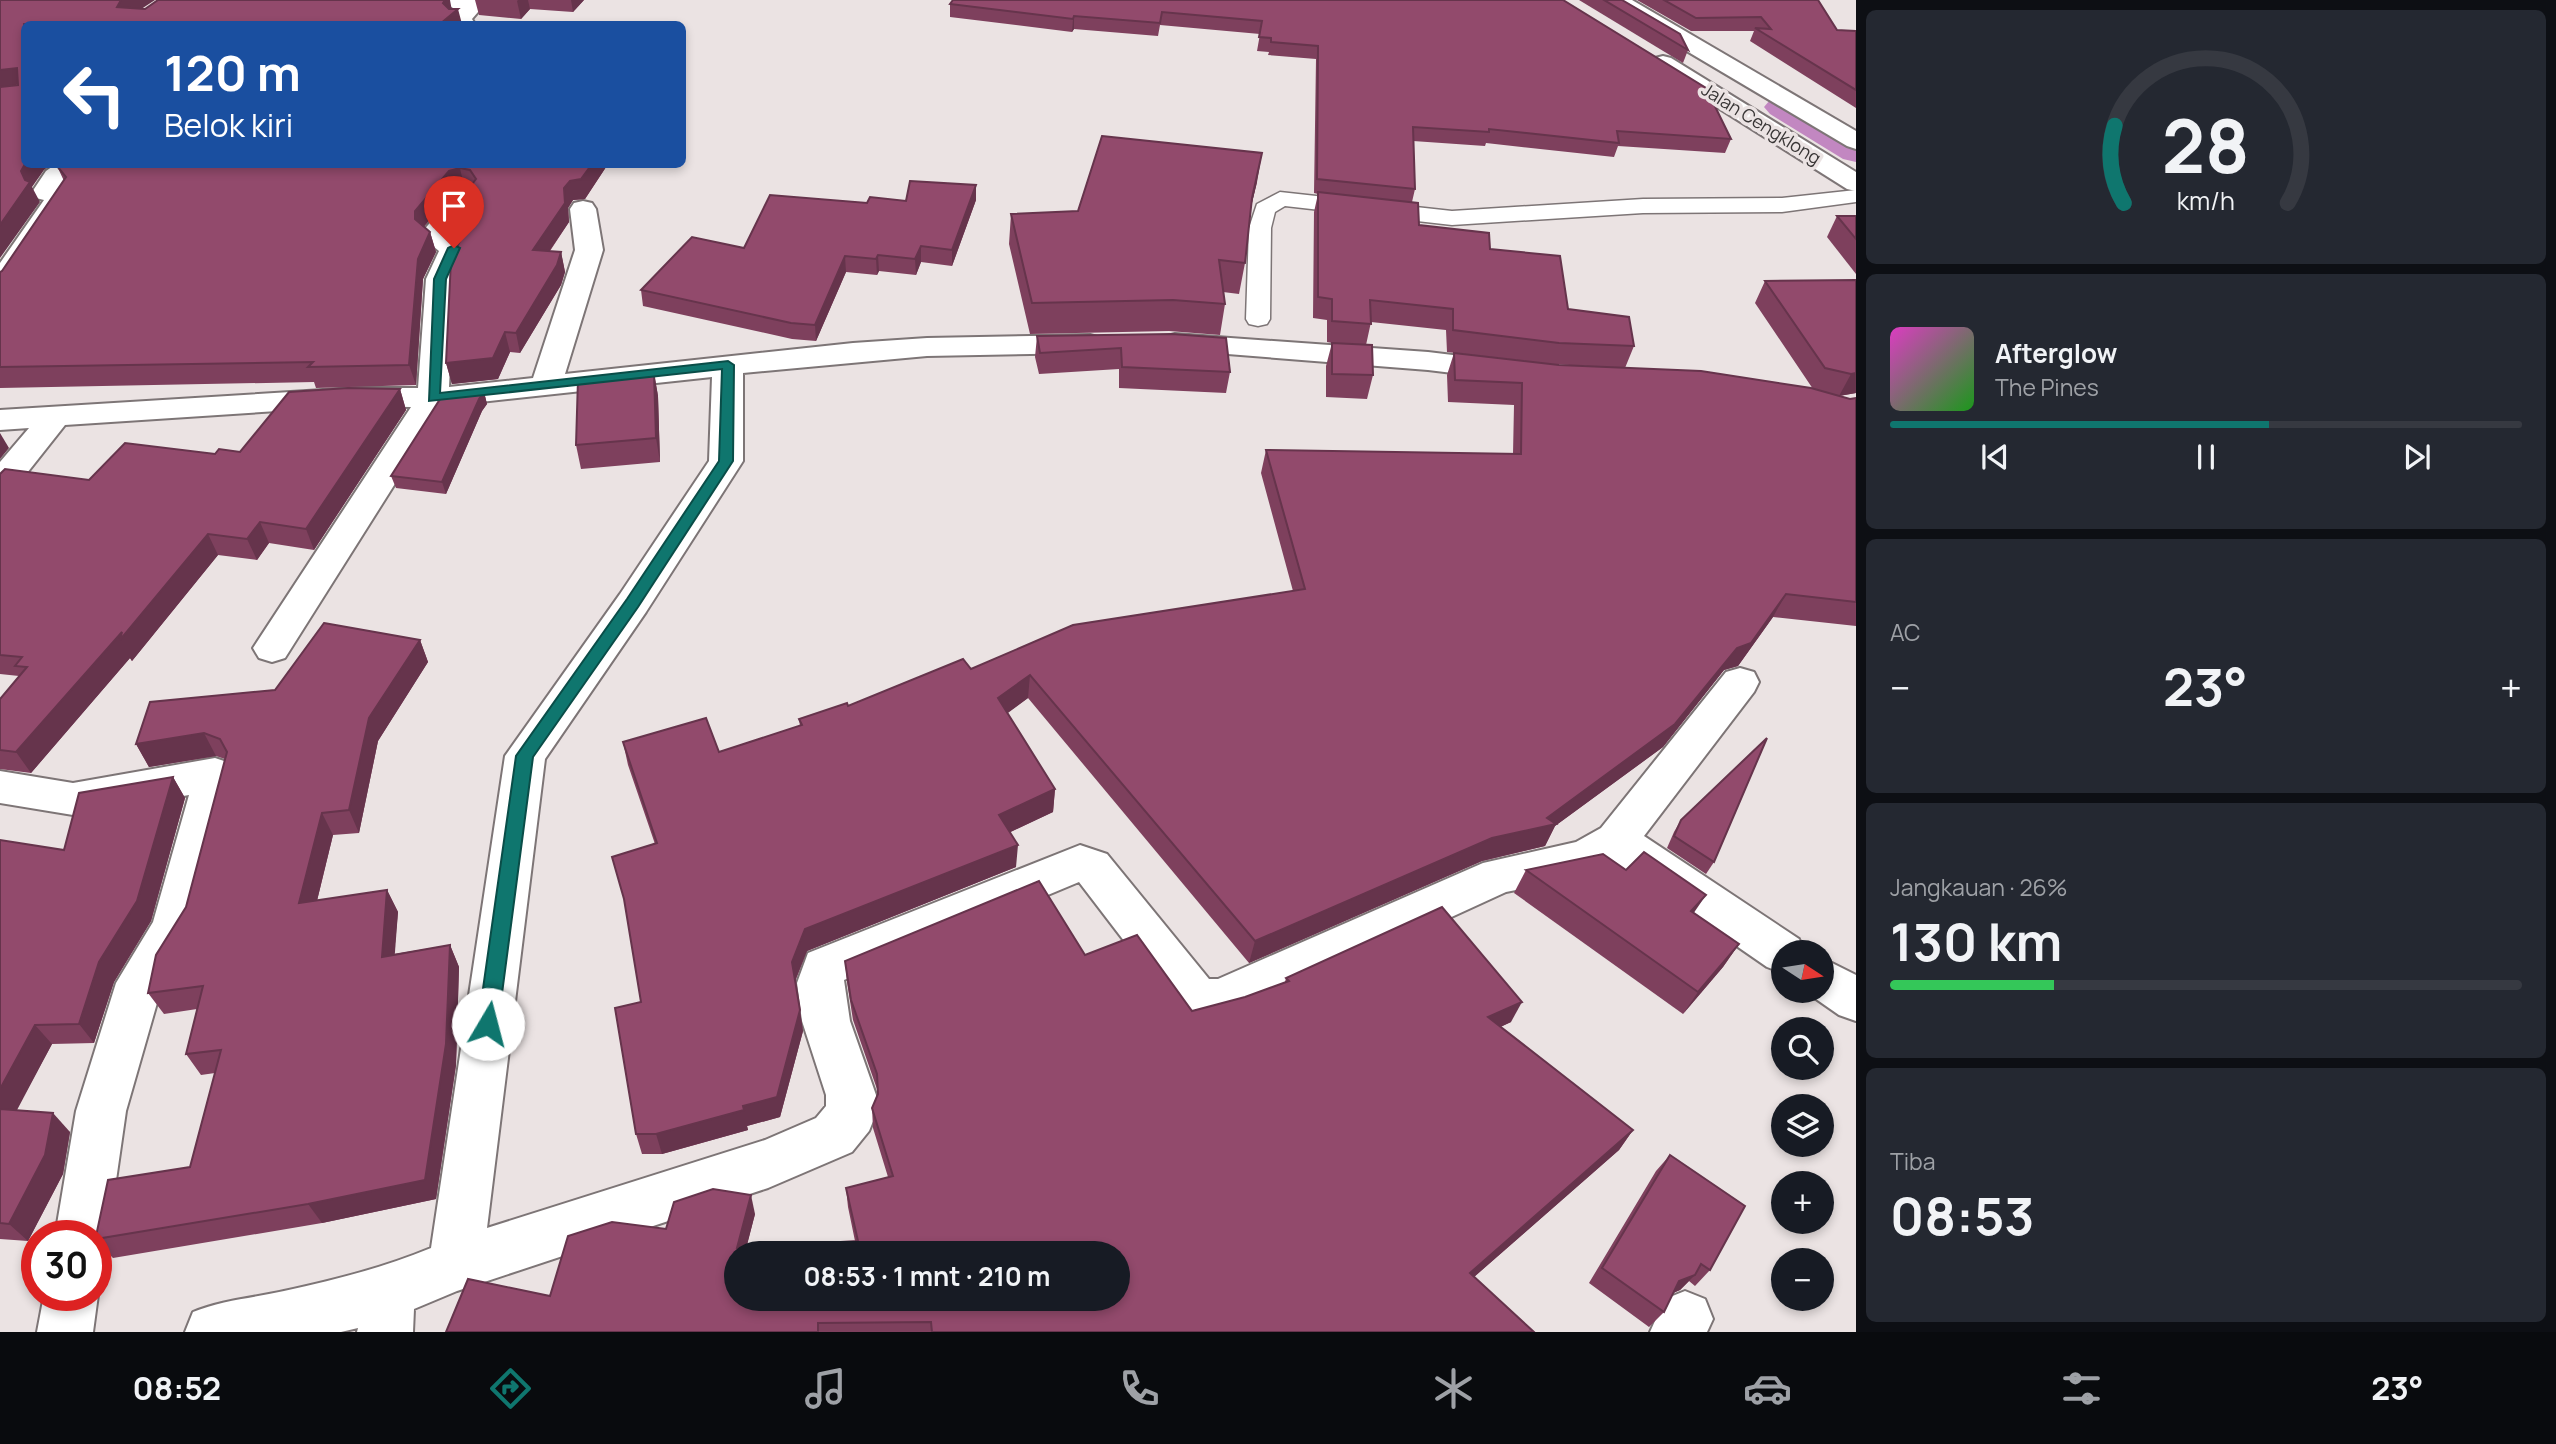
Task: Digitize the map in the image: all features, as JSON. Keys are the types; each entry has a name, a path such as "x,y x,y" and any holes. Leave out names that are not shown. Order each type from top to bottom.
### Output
{"street":[{"path":"462,21 460,19 473,5 458,4 463,0"},
{"path":"1617,0 1856,141"},
{"name":"Jalan Cengklong","path":"1641,50 1856,183"},
{"path":"0,284 60,195 44,192 55,177 67,168"},
{"path":"272,648 433,398 440,279 454,248 436,237 437,231 465,198"},
{"path":"547,386 589,250 583,209"},
{"path":"0,420 355,397 433,398 728,365 927,347 1128,343 1427,361 1524,373"},
{"path":"455,1265 525,756 633,603 726,461 728,365"},
{"path":"0,484 56,416"},
{"path":"213,1332 283,1319 386,1312 455,1265 768,1163 834,1135 850,1114 851,1095 827,1021 820,983 824,967 1080,863 1092,867 1197,999 1221,1000 1499,876 1586,858 1616,841 1740,682"},
{"path":"0,787 72,799 215,774 174,928 139,983 105,1098 84,1220"},
{"path":"1616,841 1771,945"},
{"path":"1834,986 1856,1000"},
{"path":"65,1332 68,1311"}],"lane":[{"path":"1258,319 1260,228 1265,209 1280,199 1452,218 1643,206 1782,205 1856,196"}],"building":[{"path":"0,0 121,0 117,7 145,9 158,0 445,0 443,3 449,9 458,9 444,21 21,21 21,171 25,180 30,182 0,225 0,87 18,85 17,68 0,70"},
{"path":"953,0 1563,0 1706,88 1731,139 1617,131 1619,143 1489,129 1489,132 1413,127 1415,189 1317,179 1318,46 1271,42 1271,38 1259,37 1262,21 1162,12 1160,23 1074,16 1073,19 950,4"},
{"path":"1604,0 1622,0 1680,34 1688,50"},
{"path":"1664,0 1818,0 1837,30 1856,31 1856,90 1755,28 1771,29 1761,17 1696,18"},
{"path":"1102,136 1262,153 1252,198 1245,263 1219,260 1225,304 1173,300 1032,303 1011,214 1078,211"},
{"path":"59,168 460,168 449,171 415,211 415,219 430,232 418,259 409,365 308,367 313,362 0,367 0,272 66,177"},
{"path":"460,168 589,168 581,179 570,181 564,188 565,203 533,250 561,252 557,265 516,333 505,332 493,358 446,363 451,260 466,228 449,214 476,179 470,170"},
{"path":"910,181 976,185 952,250 921,246 915,259 878,255 876,259 845,256 815,325 791,323 641,290 692,237 744,248 770,195 867,203 870,197 906,201"},
{"path":"1318,192 1418,203 1419,225 1489,233 1490,249 1560,256 1568,309 1629,317 1634,346 1559,343 1453,330 1453,309 1370,300 1371,324 1332,321 1332,299 1318,297"},
{"path":"1837,216 1856,216 1856,239"},
{"path":"1856,280 1856,373 1851,374 1825,368 1765,281"},
{"path":"1172,334 1226,338 1230,372 1122,367 1121,348 1040,353 1037,336"},
{"path":"1332,343 1372,345 1373,375 1332,374"},
{"path":"1454,353 1559,365 1701,371 1811,388 1850,399 1856,398 1856,602 1786,594 1751,643 1737,648 1675,724 1547,818 1556,824 1492,838 1255,941 1030,675 998,698 1055,789 999,815 1018,845 805,929 792,962 800,1010 777,1097 743,1106 744,1110 656,1134 636,1134 615,1008 641,1002 624,899 612,857 657,843 623,742 706,718 719,752 802,725 799,719 847,703 848,706 963,659 971,669 1073,625 1305,589 1266,450 1521,454 1522,383 1455,380"},
{"path":"654,373 656,438 576,445 578,379"},
{"path":"348,388 400,389 306,529 260,522 247,539 208,534 120,640 122,632 16,752 0,750 0,699 27,667 15,666 22,657 0,655 0,474 5,469 89,480 125,443 215,454 219,449 240,452 289,392"},
{"path":"484,392 442,482 391,476 442,396"},
{"path":"324,623 420,640 369,718 349,810 322,813 299,903 387,890 382,957 450,945 446,1044 425,1180 308,1204 112,1236 112,1220 99,1220 108,1180 190,1167 221,1050 186,1054 203,986 148,993 156,955 186,907 227,752 220,739 204,733 136,744 150,702 275,690"},
{"path":"1767,738 1714,862 1674,836 1681,820"},
{"path":"173,777 137,901 99,962 79,1024 35,1025 0,1089 0,840 64,850 79,793"},
{"path":"1644,852 1706,895 1691,911 1739,944 1698,992 1526,870 1603,854 1626,870"},
{"path":"1039,881 1085,955 1137,935 1192,1011 1245,997 1289,981 1286,978 1442,907 1522,1002 1488,1017 1633,1130 1470,1273 1534,1332 932,1332 931,1322 818,1323 818,1332 446,1332 468,1279 550,1296 568,1236 612,1222 666,1229 674,1202 713,1189 751,1195 739,1241 724,1241 724,1311 1130,1311 1130,1241 858,1241 846,1188 893,1176 872,1108 878,1094 877,1074 851,1000 845,961"},
{"path":"0,1109 53,1113 45,1155 9,1224 0,1223"},
{"path":"1670,1155 1745,1206 1710,1270 1701,1264 1695,1275 1679,1281 1664,1312 1602,1268"}],"waterway":[{"path":"1782,107 1856,151"}],"route":[{"path":"454,248 440,279 433,398 728,365 726,461 633,603 525,756 488,1024"}]}
